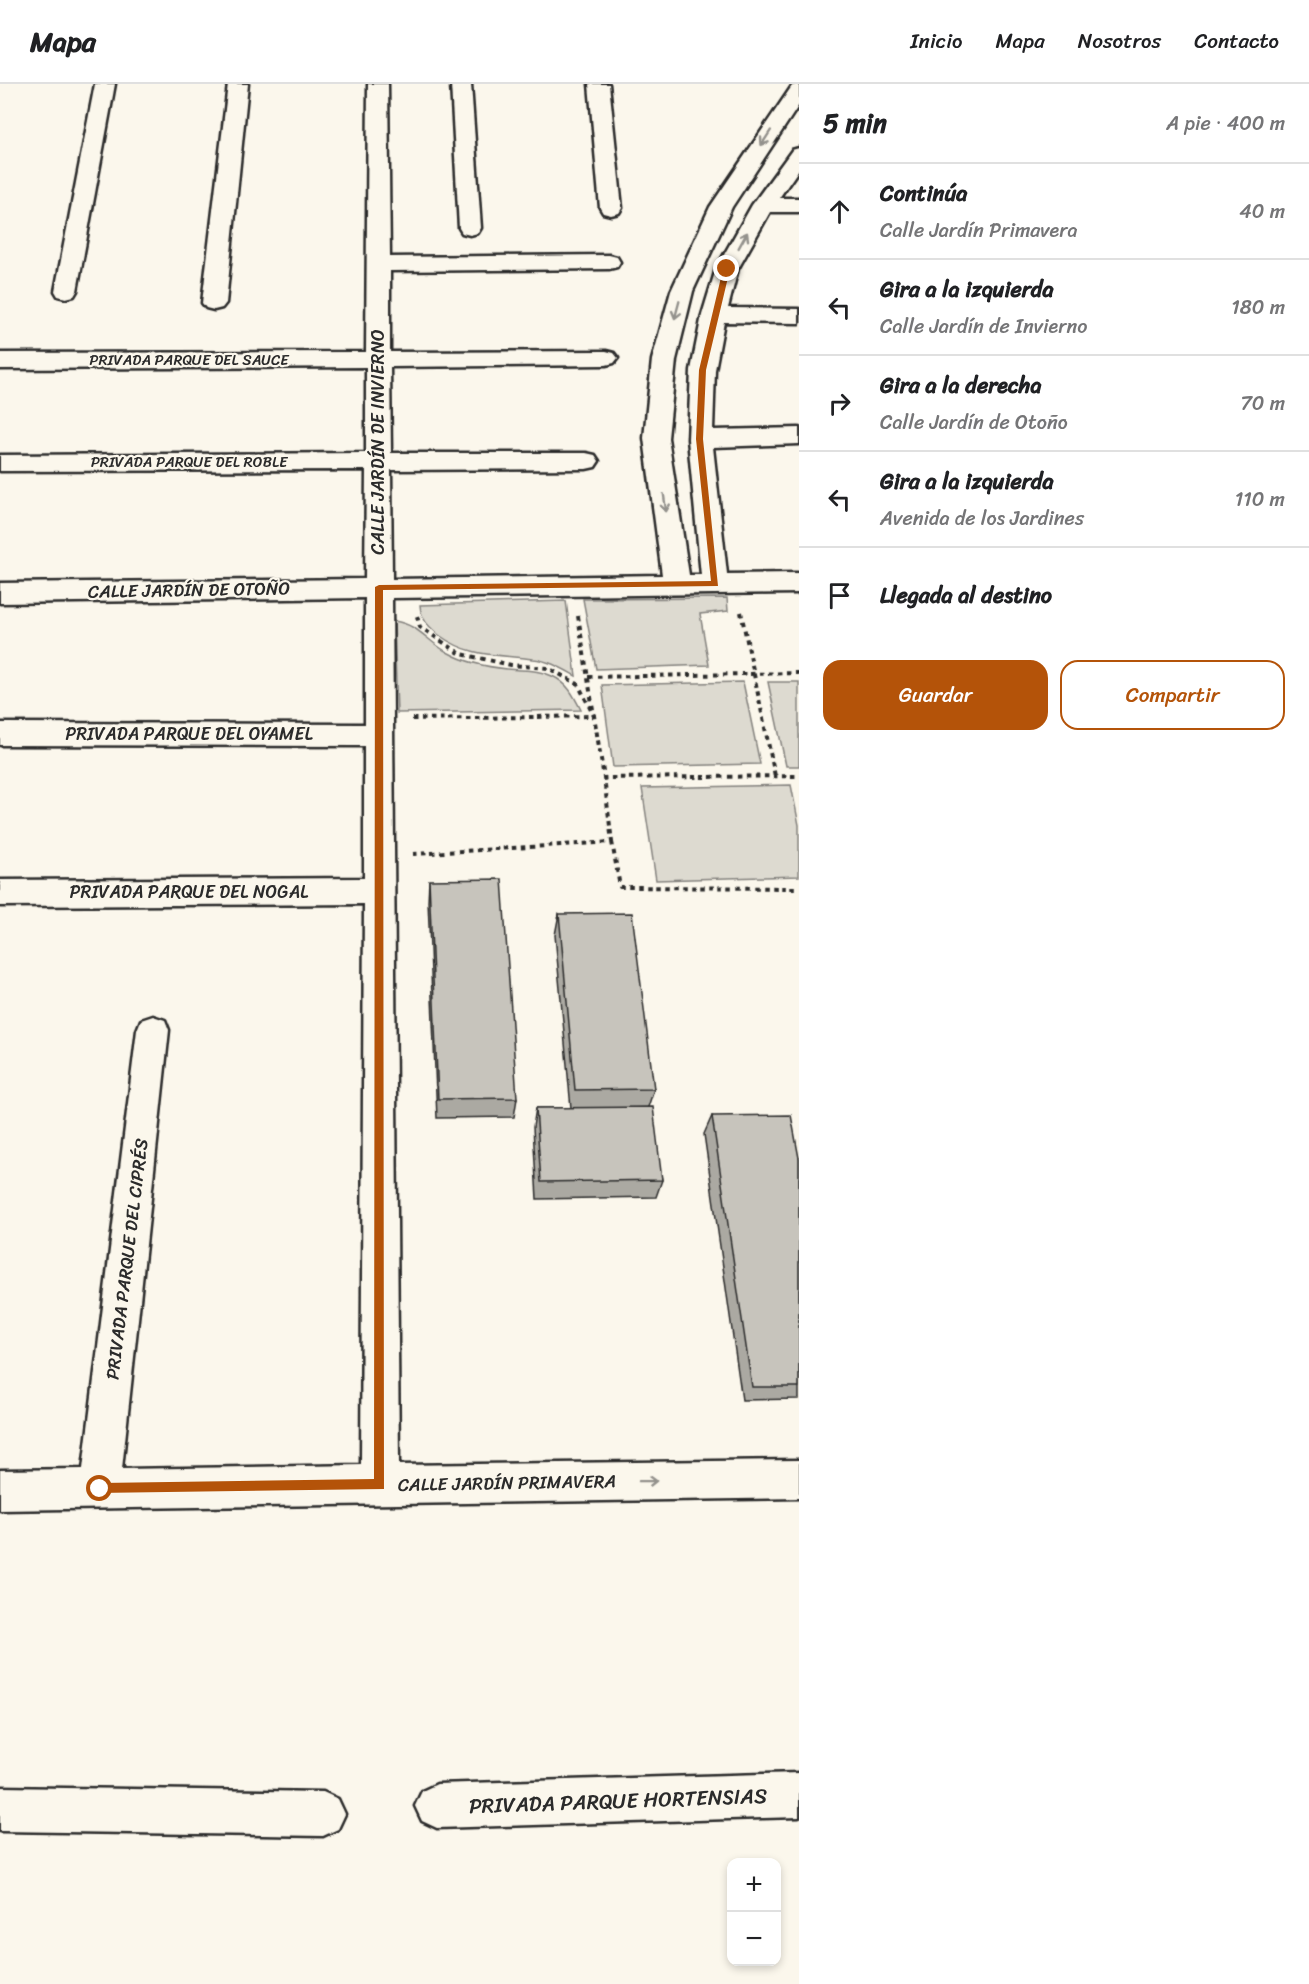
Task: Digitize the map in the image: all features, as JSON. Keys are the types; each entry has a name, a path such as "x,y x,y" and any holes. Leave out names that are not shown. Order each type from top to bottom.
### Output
{"street":[{"path":"66,291 105,84"},
{"path":"214,303 238,84"},
{"name":"CALLE JARDÍN DE INVIERNO","path":"378,84 380,1485"},
{"path":"461,84 470,228"},
{"path":"599,84 611,208"},
{"path":"677,584 656,438 664,360 682,291 721,207 799,90"},
{"path":"716,584 700,439 703,370 714,315 727,269 763,205 799,154"},
{"path":"763,205 799,205"},
{"path":"378,264 609,262"},
{"path":"714,315 799,316"},
{"name":"PRIVADA PARQUE DEL SAUCE","path":"0,361 606,358"},
{"path":"700,439 799,436"},
{"name":"PRIVADA PARQUE DEL ROBLE","path":"0,463 586,461"},
{"path":"379,587 799,583"},
{"name":"CALLE JARDÍN DE OTOÑO","path":"0,593 379,587"},
{"name":"PRIVADA PARQUE DEL OYAMEL","path":"0,734 379,727"},
{"name":"PRIVADA PARQUE DEL NOGAL","path":"0,893 379,891"},
{"name":"PRIVADA PARQUE DEL CIPRÉS","path":"100,1489 153,1030"},
{"name":"CALLE JARDÍN PRIMAVERA","path":"0,1490 799,1479"},
{"name":"PRIVADA PARQUE HORTENSIAS","path":"437,1806 799,1796"},
{"path":"0,1809 323,1814"}],"path":[{"path":"744,584 740,611 775,776"},
{"path":"573,586 612,842 621,887 799,888"},
{"path":"407,587 420,627 461,654 511,665 548,668 578,684 594,716"},
{"path":"588,677 799,673"},
{"path":"379,727 594,716"},
{"path":"604,778 799,776"},
{"path":"379,856 612,842"}],"shaded area":[{"path":"727,598 728,611 700,614 709,665 596,669 583,599"},
{"path":"566,601 576,676 544,661 484,654 462,648 439,635 426,622 420,605"},
{"path":"394,621 410,626 441,649 462,659 492,667 536,671 552,676 566,686 581,710 397,713"},
{"path":"743,682 760,764 613,767 602,685"},
{"path":"768,682 799,682 799,766 786,766"},
{"path":"791,785 799,825 799,876 656,880 642,788"}],"building":[{"path":"502,879 517,1098 438,1099 429,880"},
{"path":"632,913 654,1089 575,1090 559,914"},
{"path":"653,1107 662,1180 541,1182 536,1108"},
{"path":"791,1115 799,1158 799,1387 752,1387 712,1116"}],"route":[{"path":"100,1489 380,1485 379,587 716,584 700,439 703,370 714,315 727,269"}]}
